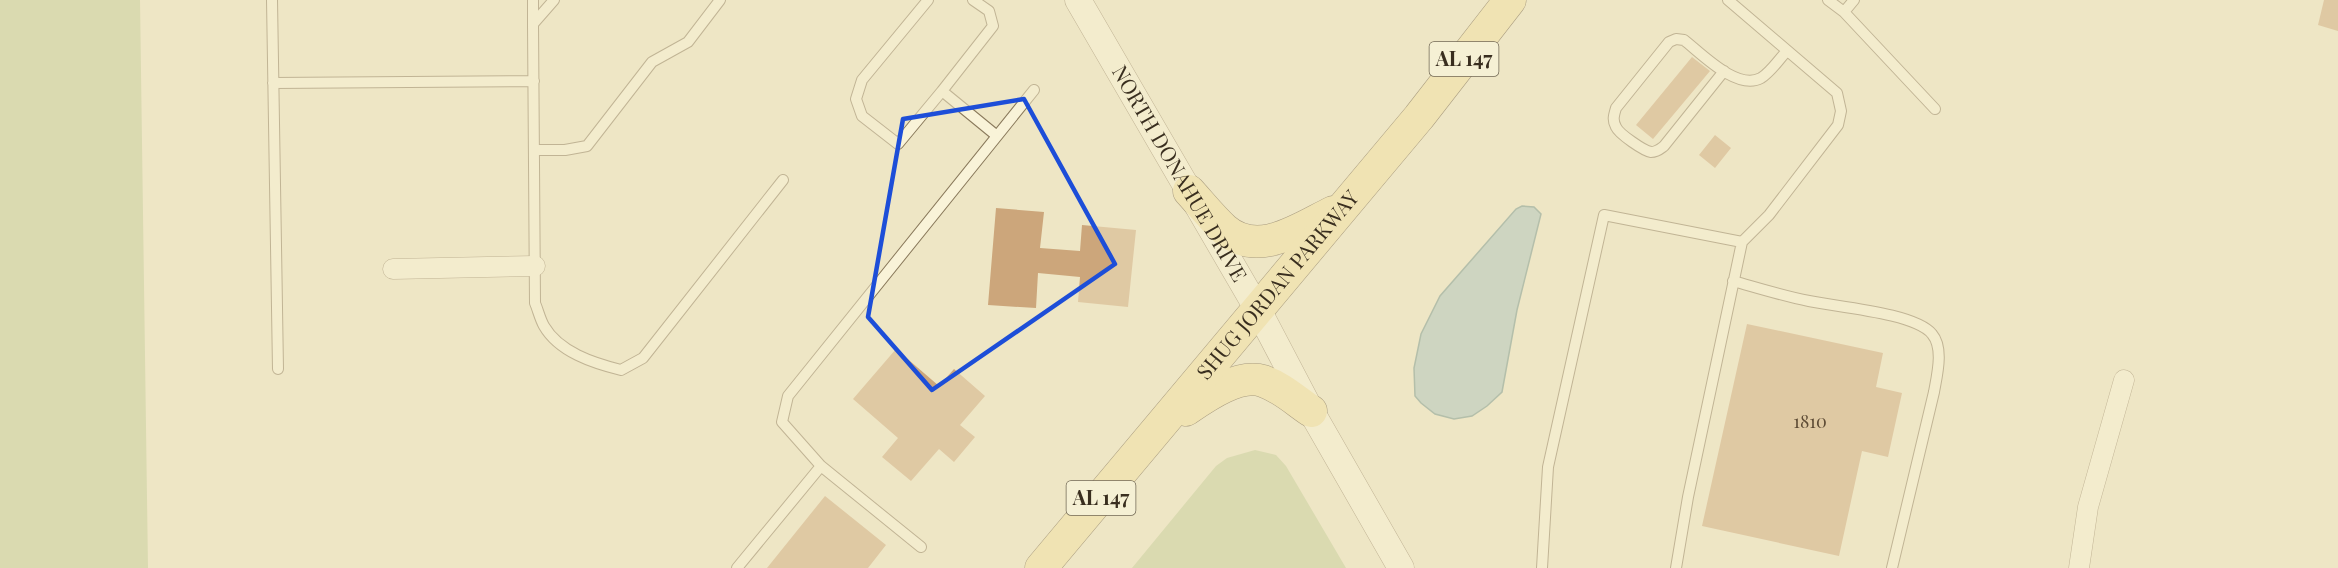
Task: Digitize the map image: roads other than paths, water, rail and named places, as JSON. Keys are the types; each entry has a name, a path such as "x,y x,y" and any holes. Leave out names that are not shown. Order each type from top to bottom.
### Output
{"main road":[{"name":"SHUG JORDAN PARKWAY","path":"1041,568 1161,428 1257,308 1419,117 1510,0"},
{"path":"1189,191 1225,230 1241,240 1256,242 1275,240 1342,208"},
{"path":"1161,428 1212,392 1237,382 1261,380 1275,386 1311,411"}],"street":[{"name":"NORTH DONAHUE DRIVE","path":"1078,0 1257,308 1311,411 1401,568"},
{"path":"393,269 535,266"},
{"path":"2079,568 2088,507 2124,380"}],"lane":[{"path":"272,0 278,369"},
{"path":"533,0 535,303 544,327 565,348 595,363 621,370 643,358 783,180"},
{"path":"533,24 554,0"},
{"path":"534,150 565,150 587,146 652,62 688,42 720,0"},
{"path":"928,0 862,80 856,99 862,116 898,144 993,26 989,11 973,0"},
{"path":"1676,568 1688,497 1742,242 1768,215 1838,125 1841,111 1837,93 1728,0"},
{"path":"1828,0 1844,12 1935,109"},
{"path":"1844,12 1854,0"},
{"path":"1724,71 1658,151 1650,152 1643,149 1616,129 1613,117 1616,108 1669,42 1676,39 1684,40 1732,77 1753,81 1764,76 1787,51"},
{"path":"273,83 534,81"},
{"path":"921,547 821,466 782,422 788,396 1034,90"},
{"path":"942,91 997,136"},
{"path":"1542,568 1548,467 1604,215 1742,242"},
{"path":"1733,281 1807,301 1907,319 1923,326 1934,335 1938,347 1934,392 1892,568"},
{"path":"737,568 821,466"}],"water":[{"path":"1522,206 1534,207 1541,214 1517,310 1502,392 1472,416 1454,419 1435,414 1415,396 1414,368 1421,334 1440,296 1516,209"}]}
